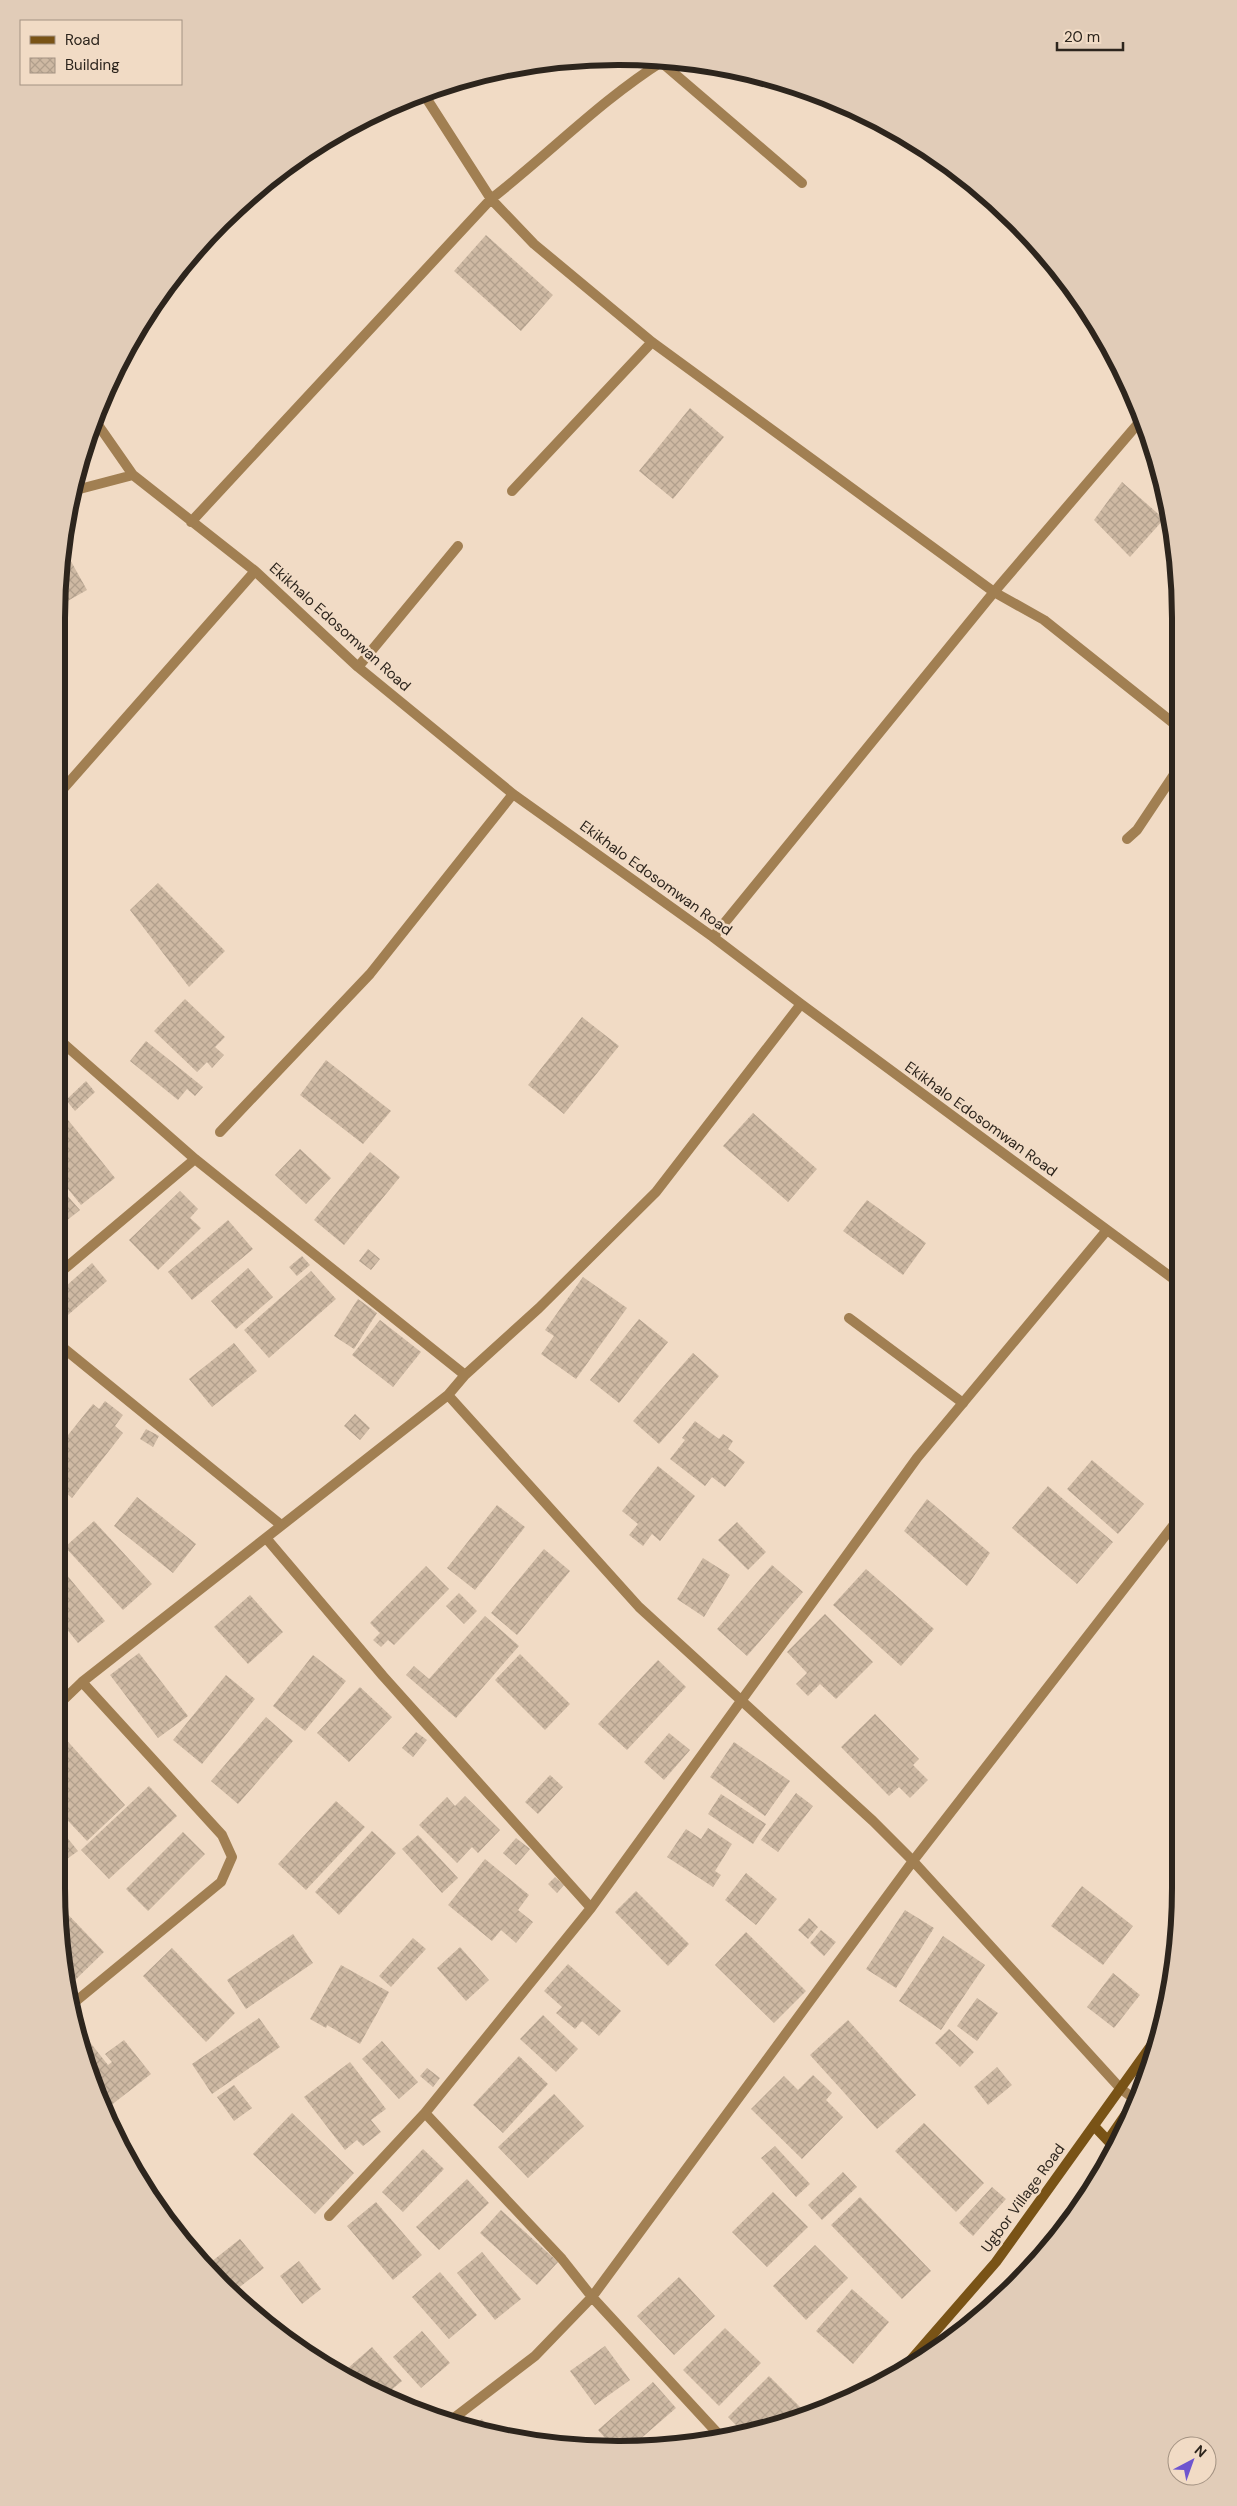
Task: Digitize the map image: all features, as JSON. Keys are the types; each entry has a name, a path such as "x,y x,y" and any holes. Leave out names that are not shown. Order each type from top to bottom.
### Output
{"street":[{"path":"191,522 491,199 524,174 569,132 655,66"},
{"path":"670,68 802,183"},
{"path":"427,99 491,199 534,244 652,342 994,592 1044,620 1172,723"},
{"path":"512,491 652,342"},
{"path":"713,937 994,592 1137,425"},
{"name":"Ekikhalo Edosomwan Road","path":"99,427 133,474 255,571 358,666 513,794 713,937 1172,1278"},
{"path":"81,488 133,474"},
{"path":"358,666 458,546"},
{"path":"65,787 255,571"},
{"path":"1127,839 1137,830 1172,778"},
{"path":"220,1132 370,974 513,794"},
{"path":"65,1698 82,1682 448,1395 464,1375 539,1308 656,1192 801,1004"},
{"path":"65,1045 195,1158 464,1375"},
{"path":"65,1268 195,1158"},
{"path":"329,2216 425,2113 591,1908 917,1458 1107,1230"},
{"path":"849,1318 963,1403"},
{"path":"65,1349 281,1525"},
{"path":"448,1395 639,1607 913,1861 1121,2089 1132,2094"},
{"path":"456,2416 535,2356 592,2297 913,1861 1172,1527"},
{"path":"266,1538 383,1676 591,1908"},
{"path":"77,2000 221,1882 232,1857 222,1836 82,1682"},
{"name":"Ugbor Village Road","path":"916,2354 996,2262 1147,2052"},
{"path":"1108,2106 1122,2117"},
{"path":"425,2113 562,2259 592,2297 716,2432"},
{"path":"1094,2126 1109,2142"}],"building":[{"path":"486,235 553,295 521,331 454,271"},
{"path":"690,408 724,437 673,499 639,471"},
{"path":"1122,482 1162,517 1163,521 1130,557 1094,520"},
{"path":"69,557 87,590 65,602"},
{"path":"158,883 225,951 189,987 130,910"},
{"path":"185,999 225,1037 215,1047 224,1055 212,1068 207,1062 197,1072 154,1031"},
{"path":"582,1017 619,1046 564,1114 528,1085"},
{"path":"146,1041 203,1087 195,1096 187,1089 178,1100 130,1061"},
{"path":"326,1060 391,1111 363,1144 300,1095"},
{"path":"86,1081 95,1092 75,1111 66,1100"},
{"path":"753,1113 817,1169 788,1202 723,1146"},
{"path":"65,1116 115,1178 81,1205 65,1185"},
{"path":"300,1149 331,1178 306,1204 275,1175"},
{"path":"370,1152 400,1177 344,1245 314,1220"},
{"path":"180,1191 198,1209 190,1218 201,1228 158,1270 129,1240"},
{"path":"65,1193 80,1210 65,1222"},
{"path":"867,1200 926,1243 903,1275 843,1231"},
{"path":"228,1220 253,1249 192,1300 168,1272"},
{"path":"368,1249 380,1259 371,1270 359,1261"},
{"path":"302,1256 310,1265 297,1276 289,1267"},
{"path":"92,1263 107,1281 65,1318 65,1287"},
{"path":"248,1268 273,1297 236,1329 211,1301"},
{"path":"311,1271 336,1299 269,1358 244,1330"},
{"path":"583,1277 627,1308 576,1379 541,1354 554,1336 545,1330"},
{"path":"358,1299 377,1313 354,1349 334,1336"},
{"path":"639,1319 668,1342 619,1403 590,1380"},
{"path":"380,1320 421,1352 393,1387 352,1355"},
{"path":"234,1343 257,1371 212,1407 189,1379"},
{"path":"693,1353 719,1376 659,1444 633,1421"},
{"path":"105,1401 123,1415 115,1426 123,1433 72,1498 65,1492 65,1439 93,1404 99,1409"},
{"path":"355,1414 370,1428 360,1440 344,1426"},
{"path":"695,1421 719,1439 723,1434 733,1441 728,1449 745,1462 725,1487 712,1477 705,1486 670,1459 685,1440 682,1438"},
{"path":"146,1429 159,1436 153,1447 140,1439"},
{"path":"1092,1460 1144,1504 1118,1534 1067,1489"},
{"path":"658,1466 695,1496 660,1541 652,1534 643,1546 629,1535 638,1524 622,1511"},
{"path":"1048,1486 1113,1542 1077,1584 1012,1528"},
{"path":"137,1497 196,1544 173,1573 114,1526"},
{"path":"927,1499 990,1553 967,1586 904,1531"},
{"path":"497,1505 525,1527 475,1590 447,1568"},
{"path":"94,1521 152,1584 123,1610 65,1547"},
{"path":"737,1522 766,1552 748,1570 718,1540"},
{"path":"544,1549 570,1571 517,1635 491,1613"},
{"path":"703,1558 730,1575 704,1617 677,1599"},
{"path":"772,1565 803,1592 747,1656 717,1629"},
{"path":"426,1566 449,1589 394,1645 388,1640 381,1647 373,1640 380,1633 370,1623"},
{"path":"866,1569 934,1629 901,1666 833,1605"},
{"path":"65,1573 105,1621 78,1643 65,1627"},
{"path":"459,1593 477,1611 464,1624 446,1606"},
{"path":"250,1595 283,1632 248,1664 214,1627"},
{"path":"825,1614 873,1662 836,1699 820,1684 808,1696 796,1684 807,1673 787,1652"},
{"path":"485,1616 519,1646 456,1718 406,1675 414,1666 429,1679"},
{"path":"139,1653 188,1716 158,1738 110,1675"},
{"path":"520,1654 570,1704 545,1730 495,1680"},
{"path":"313,1655 346,1681 305,1731 273,1706"},
{"path":"658,1660 686,1687 627,1750 598,1724"},
{"path":"226,1675 255,1699 202,1764 173,1740"},
{"path":"360,1687 392,1717 349,1762 317,1733"},
{"path":"875,1714 919,1759 913,1765 928,1780 910,1798 899,1787 889,1796 841,1747"},
{"path":"266,1717 293,1741 238,1804 211,1781"},
{"path":"416,1732 427,1740 413,1757 402,1748"},
{"path":"669,1733 690,1750 664,1780 644,1762"},
{"path":"65,1738 125,1805 87,1841 65,1818"},
{"path":"734,1742 790,1781 765,1816 710,1777"},
{"path":"550,1775 563,1787 538,1814 525,1802"},
{"path":"149,1786 177,1816 109,1879 81,1850"},
{"path":"796,1793 813,1806 778,1852 761,1840"},
{"path":"721,1794 766,1824 753,1844 708,1814"},
{"path":"465,1796 500,1830 478,1853 472,1847 457,1863 419,1825 447,1797 455,1806"},
{"path":"336,1801 365,1827 306,1890 278,1864"},
{"path":"708,1828 732,1844 715,1871 721,1875 713,1887 667,1857 686,1829 701,1839"},
{"path":"372,1831 396,1853 339,1915 315,1892"},
{"path":"183,1832 205,1854 148,1911 126,1889"},
{"path":"65,1835 78,1851 65,1860"},
{"path":"418,1835 458,1878 442,1893 402,1849"},
{"path":"516,1838 530,1849 516,1865 503,1853"},
{"path":"485,1859 529,1895 518,1910 533,1922 516,1943 501,1930 492,1941 448,1905"},
{"path":"746,1873 777,1899 756,1925 725,1900"},
{"path":"555,1877 564,1885 557,1893 548,1884"},
{"path":"1082,1886 1133,1926 1103,1965 1051,1926"},
{"path":"636,1891 689,1944 668,1966 615,1912"},
{"path":"905,1910 934,1928 896,1988 866,1969"},
{"path":"66,1912 104,1952 74,1981"},
{"path":"809,1918 818,1927 808,1939 798,1930"},
{"path":"821,1930 836,1942 824,1956 810,1943"},
{"path":"746,1932 806,1991 774,2023 715,1965"},
{"path":"293,1934 313,1963 246,2009 227,1980"},
{"path":"943,1936 985,1965 941,2030 899,2001"},
{"path":"413,1938 426,1949 391,1987 379,1976"},
{"path":"460,1947 489,1980 466,2001 437,1968"},
{"path":"172,1948 235,2013 206,2042 143,1976"},
{"path":"568,1964 621,2011 599,2036 582,2021 575,2029 556,2013 562,2007 544,1991"},
{"path":"341,1965 389,1992 360,2044 327,2025 326,2028 310,2019"},
{"path":"1113,1973 1140,1995 1114,2028 1087,2007"},
{"path":"977,1998 998,2013 977,2041 957,2026"},
{"path":"543,2015 578,2049 556,2072 520,2039"},
{"path":"259,2018 280,2047 212,2094 192,2064"},
{"path":"848,2020 916,2095 877,2129 810,2055"},
{"path":"949,2029 974,2052 960,2067 935,2043"},
{"path":"86,2037 108,2065 112,2062 105,2054 124,2040 151,2074 110,2106 94,2065"},
{"path":"382,2041 418,2082 399,2099 362,2059"},
{"path":"519,2056 548,2084 503,2133 473,2105"},
{"path":"350,2062 386,2109 371,2120 381,2132 363,2146 357,2140 345,2150 304,2097"},
{"path":"997,2067 1012,2085 988,2105 974,2087"},
{"path":"427,2068 440,2078 433,2087 420,2076"},
{"path":"813,2075 832,2093 826,2100 843,2117 802,2159 751,2109 784,2076 798,2090"},
{"path":"234,2085 252,2108 234,2121 217,2097"},
{"path":"554,2094 584,2126 528,2178 498,2147"},
{"path":"292,2113 354,2173 315,2214 253,2154"},
{"path":"924,2123 984,2183 956,2212 895,2151"},
{"path":"775,2146 810,2184 796,2197 761,2158"},
{"path":"423,2149 444,2169 403,2212 382,2192"},
{"path":"843,2172 857,2187 822,2220 808,2205"},
{"path":"467,2179 489,2203 439,2250 416,2227"},
{"path":"992,2187 1006,2199 973,2236 959,2223"},
{"path":"773,2192 808,2227 767,2267 732,2232"},
{"path":"860,2197 931,2271 902,2299 831,2225"},
{"path":"376,2202 422,2255 393,2280 347,2226"},
{"path":"501,2210 558,2262 537,2285 480,2233"},
{"path":"240,2239 264,2268 237,2289 211,2262"},
{"path":"815,2245 848,2278 806,2320 773,2286"},
{"path":"482,2252 521,2299 495,2320 457,2273"},
{"path":"299,2261 321,2289 302,2304 280,2276"},
{"path":"440,2272 477,2315 449,2339 412,2297"},
{"path":"679,2277 715,2316 674,2355 637,2316"},
{"path":"852,2289 889,2322 853,2364 816,2331"},
{"path":"725,2328 761,2363 719,2406 683,2370"},
{"path":"422,2331 450,2363 421,2388 393,2357"},
{"path":"605,2346 630,2380 595,2405 570,2371"},
{"path":"372,2347 402,2381 390,2391 346,2369"},
{"path":"769,2376 803,2410 738,2427 728,2417"},
{"path":"653,2382 676,2408 639,2440 608,2441 598,2430"},
{"path":"482,2419 486,2424 478,2423"}]}
